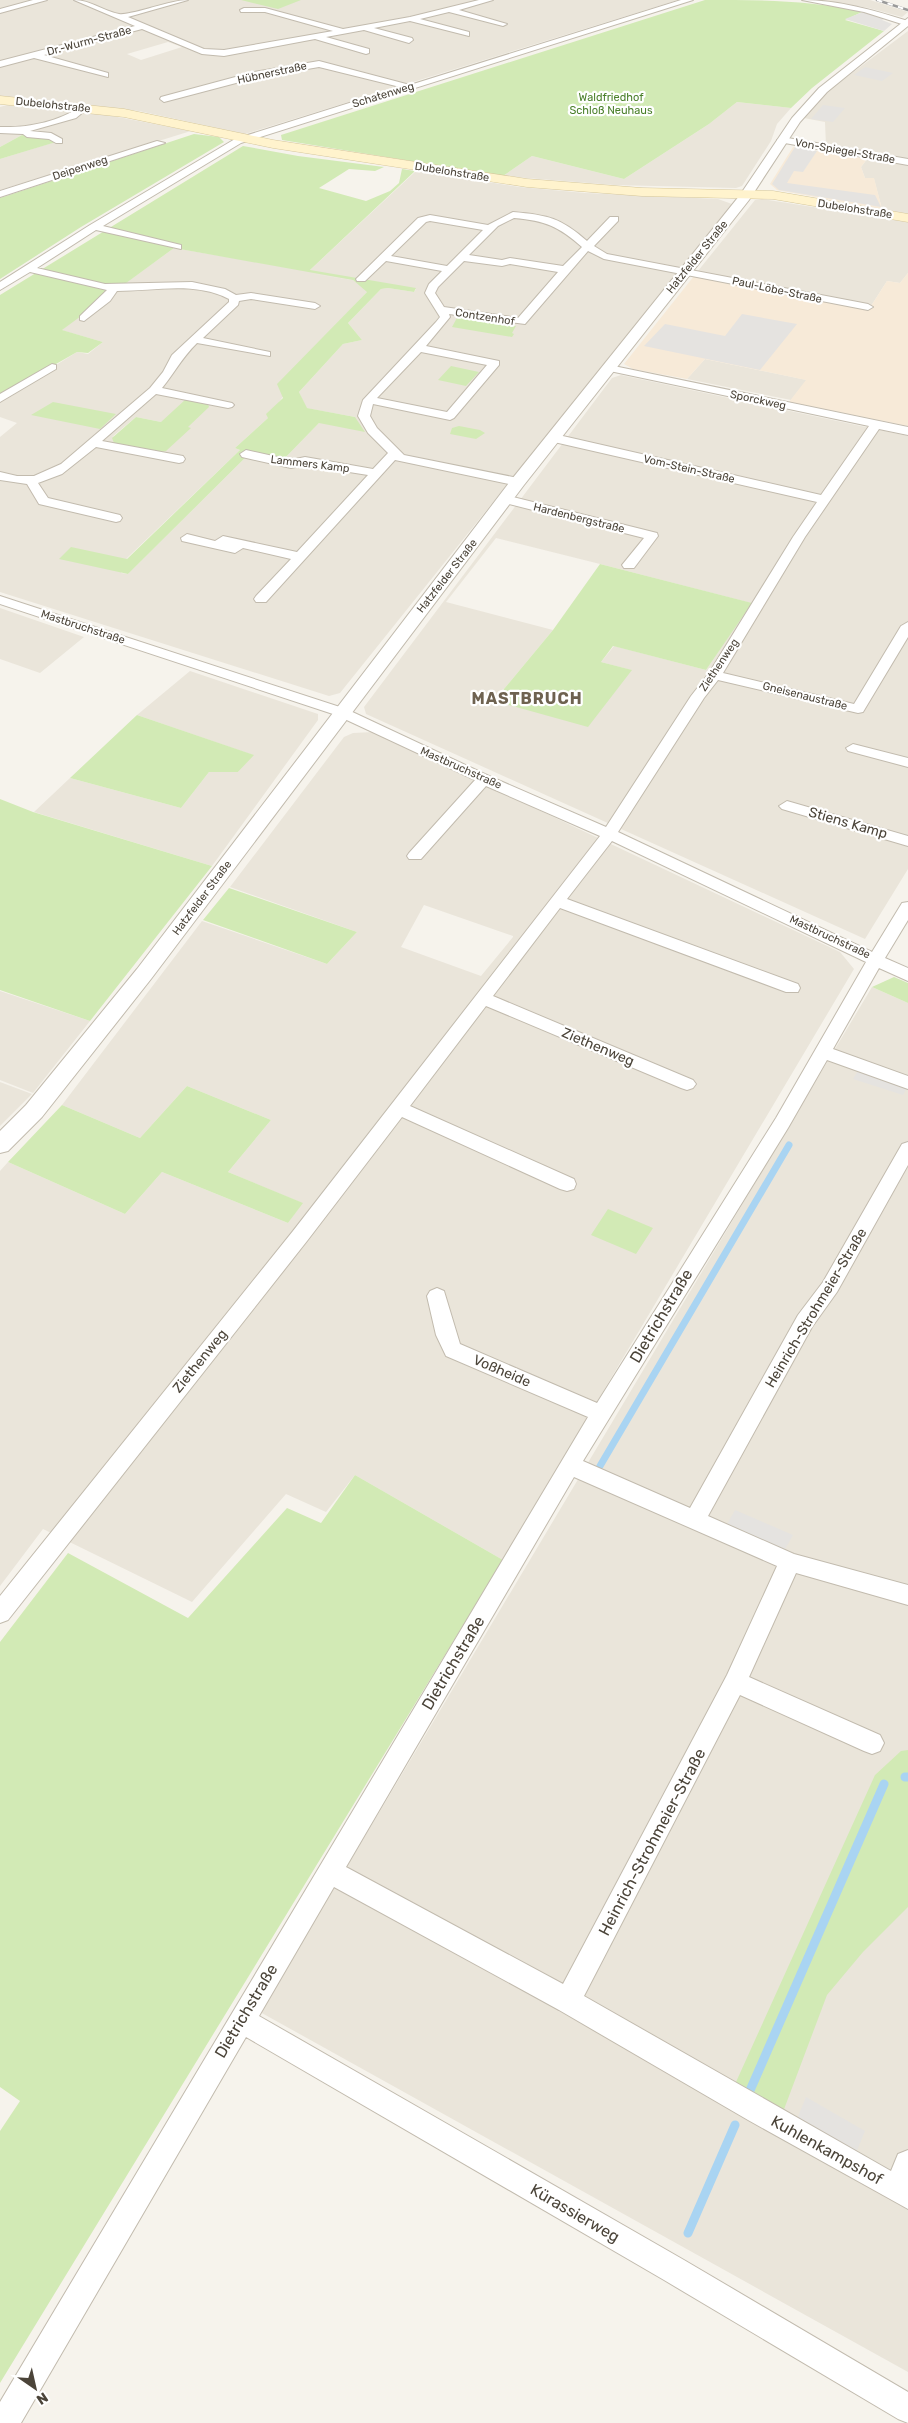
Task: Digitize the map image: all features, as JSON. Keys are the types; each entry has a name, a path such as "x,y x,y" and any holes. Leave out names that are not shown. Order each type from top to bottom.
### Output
{"main road":[{"name":"Dubelohstraße","path":"0,100 84,108 154,118 245,139 527,183 592,189 782,196 908,218"}],"street":[{"path":"0,11 43,0"},
{"path":"78,0 202,51 214,53 234,52 365,28 489,0"},
{"path":"120,17 184,0"},
{"name":"Schatenweg","path":"0,287 94,227 235,142 689,0"},
{"path":"806,0 864,10 907,23"},
{"path":"244,10 265,10 346,31"},
{"path":"450,10 503,24"},
{"path":"410,18 466,34"},
{"name":"Hatzfelder Straße","path":"0,1145 34,1111 144,974 341,712 518,482 747,195 796,120 823,90 907,23"},
{"name":"Dr.-Wurm-Straße","path":"0,64 142,26"},
{"path":"365,28 409,40"},
{"path":"317,37 366,51"},
{"name":"Dr.-Wurm-Straße","path":"36,55 105,75"},
{"name":"Hübnerstraße","path":"164,99 254,75 319,64 409,88"},
{"path":"22,132 73,116 84,108"},
{"path":"0,130 51,136 59,141"},
{"name":"Von-Spiegel-Straße","path":"782,140 908,162"},
{"name":"Deipenweg","path":"0,194 160,143"},
{"name":"Paul-Löbe-Straße","path":"441,310 430,293 433,286 489,228 506,217 523,215 536,217 566,228 588,247 604,256 868,307"},
{"path":"361,279 422,220 430,218 489,228"},
{"name":"Contzenhof","path":"441,310 521,322 565,270 614,219"},
{"path":"94,227 177,247"},
{"path":"382,257 450,269"},
{"path":"461,257 522,267 526,263 565,270"},
{"path":"29,269 114,288 176,284 224,291 234,298 251,296 315,306"},
{"path":"84,318 106,299 114,288"},
{"path":"0,476 32,481 54,475 95,443 154,390 168,373 176,357 234,303 234,298"},
{"path":"441,310 444,317 441,324 369,400 364,416 372,430 394,454 408,461 518,482"},
{"path":"196,340 266,354"},
{"path":"369,400 450,416 495,363 419,348"},
{"path":"0,399 52,367"},
{"name":"Sporckweg","path":"609,368 908,431"},
{"path":"154,390 228,405"},
{"name":"Ziethenweg","path":"0,1613 300,1236 397,1106 609,834 698,696 715,675 799,538 876,425"},
{"name":"Vom-Stein-Straße","path":"554,438 825,500"},
{"path":"95,443 179,460"},
{"name":"Lammers Kamp","path":"246,454 290,464 305,461 375,473"},
{"name":"Lammers Kamp","path":"261,599 301,558 394,454"},
{"path":"32,481 42,500 116,518"},
{"name":"Hardenbergstraße","path":"505,499 656,531 628,565"},
{"path":"187,538 235,549 240,544 301,558"},
{"name":"Mastbruchstraße","path":"0,600 258,687 341,712 484,779 609,834 908,975"},
{"name":"Gneisenaustraße","path":"715,675 858,709 908,626"},
{"path":"853,748 908,763"},
{"path":"415,856 484,779"},
{"name":"Stiens Kamp","path":"787,806 908,841"},
{"path":"556,901 792,988"},
{"name":"Dietrichstraße","path":"4,2423 570,1465 823,1052 908,907"},
{"name":"Ziethenweg","path":"482,998 687,1084"},
{"path":"823,1052 908,1083"},
{"path":"397,1106 567,1184"},
{"name":"Heinrich-Strohmeier-Straße","path":"695,1520 805,1321 830,1287 908,1149"},
{"name":"Voßheide","path":"437,1296 446,1335 453,1350 602,1414"},
{"path":"570,1465 790,1562 852,1581 908,1595"},
{"name":"Heinrich-Strohmeier-Straße","path":"568,2001 735,1682 790,1562"},
{"path":"735,1682 872,1743"},
{"path":"329,1871 568,2001"},
{"name":"Kuhlenkampshof","path":"568,2001 757,2112 902,2192 908,2164"},
{"name":"Kürassierweg","path":"241,2020 682,2275 905,2413"}],"shaded area":[{"path":"0,0 678,0 245,134 139,111 0,96","holes":["168,42 182,47 141,60 127,54"]},
{"path":"820,0 870,0 908,12 902,17 869,8"},
{"path":"863,12 885,18 882,20 892,24 884,31 845,19"},
{"path":"908,31 908,214 882,209 874,179 865,178 861,167 867,159 866,151 826,146 825,122 804,118 828,91"},
{"path":"865,67 893,73 882,81 854,75"},
{"path":"737,102 791,108 777,124 771,141 742,186 736,188 614,185 503,176 532,156 624,179 709,124"},
{"path":"7,105 107,115 191,131 0,190 0,159 55,142 22,135 0,147 0,107"},
{"path":"823,105 845,108 833,122 811,119"},
{"path":"793,147 867,159 861,167 865,178 874,178 882,209 777,190 770,184"},
{"path":"795,147 817,151 803,172 794,171 787,183 875,195 881,207 779,190 772,184"},
{"path":"416,171 519,187 585,193 718,199 732,204 340,693 329,696 0,592 0,437 17,423 0,417 0,400 77,352 88,354 103,342 61,330 174,248 309,271","holes":["307,273 416,289 414,292 388,288 381,289 348,323 362,340 343,344 299,392 306,408 355,417 319,423 284,459 251,452 128,574 121,573 127,558 240,450 235,448 268,418 325,336 368,291 353,280","136,417 161,422 112,437"]},
{"path":"762,199 908,222 908,273 900,283 887,281 871,306 698,271 755,200"},
{"path":"698,271 871,306 887,281 900,283 908,273 908,426 789,402 806,380 705,359 687,379 633,369 624,364"},
{"path":"742,314 797,324 760,370 644,346 665,324 725,336"},
{"path":"705,359 807,380 791,400 687,379"},
{"path":"621,375 908,436 908,869 865,939 366,714 364,707 612,378","holes":["496,538 751,603 706,670 614,646 601,662 631,670 494,701 553,630 446,602"]},
{"path":"0,608 84,637 40,673 0,659"},
{"path":"190,671 318,714 318,720 212,866 34,812 70,778 181,808 209,772 238,772 253,755 137,715"},
{"path":"373,732 840,952 854,969 503,1560 355,1475 326,1512 286,1494 192,1602 43,1529 0,1586 0,1171 8,1162 125,1214 162,1172 288,1223 302,1203 228,1172 271,1120 187,1086 140,1138 62,1105 202,921 327,964 357,932 230,887 344,737 353,733","holes":["424,905 513,936 481,976 401,947"]},
{"path":"872,987 908,1003 908,2372 260,2012"},
{"path":"0,991 90,1021 33,1093 0,1080"},
{"path":"859,1069 908,1086 903,1095 853,1079"},
{"path":"0,1082 32,1094 0,1126"},
{"path":"735,1510 793,1535 784,1551 726,1526"},
{"path":"806,2097 865,2131 856,2153 797,2119"}],"green space":[{"path":"241,0 301,0 278,9"},
{"name":"Waldfriedhof Schloß Neuhaus","path":"705,0 784,2 842,8 862,12 845,20 884,31 812,88 791,108 737,102 709,124 624,179 532,156 503,176 282,140 281,135"},
{"path":"194,134 219,137 224,142 81,227 0,279 0,198"},
{"path":"22,135 50,139 56,142 0,159 0,147"},
{"path":"243,146 298,156 384,167 375,171 349,169 319,188 366,201 390,191 399,183 402,169 415,171 310,270 416,288 414,292 388,288 381,289 348,323 362,340 343,344 299,392 307,408 355,417 365,432 319,423 284,459 251,452 128,574 59,559 71,547 127,559 240,450 235,448 268,418 266,414 283,398 277,384 367,292 353,280 174,248 62,330 103,342 88,353 77,352 0,396 0,295"},
{"path":"458,316 516,326 512,337 452,327"},
{"path":"451,366 479,372 466,386 438,380"},
{"path":"186,399 208,404 209,407 188,427 191,428 166,451 161,452 114,443 112,438 136,417 161,422"},
{"path":"53,402 116,414 100,429 31,415"},
{"path":"459,426 480,430 485,433 476,439 450,434 452,428"},
{"path":"600,564 752,603 706,670 613,646 601,662 632,670 588,727 494,701 553,630"},
{"path":"137,715 254,755 238,772 209,772 181,808 70,778"},
{"path":"0,799 33,812 212,866 90,1021 0,990"},
{"path":"229,888 357,932 327,964 203,920"},
{"path":"894,977 908,983 908,1003 872,987"},
{"path":"187,1086 271,1120 228,1172 303,1203 288,1223 162,1172 125,1214 8,1162 62,1105 140,1138"},
{"path":"608,1209 653,1228 636,1254 591,1235"},
{"path":"355,1475 503,1560 0,2383 0,2131 20,2101 0,2087 0,1642 68,1553 188,1618 287,1508 321,1523"},
{"path":"908,1750 908,1907 863,1952 827,1995 783,2112 736,2082 875,1775 901,1751"}],"waterway":[{"path":"600,1466 789,1145"},
{"path":"748,2095 884,1784"},
{"path":"688,2233 735,2125"}],"railway":[{"path":"877,0 908,10"}],"district":[{"name":"MASTBRUCH","path":"527,698"}]}
